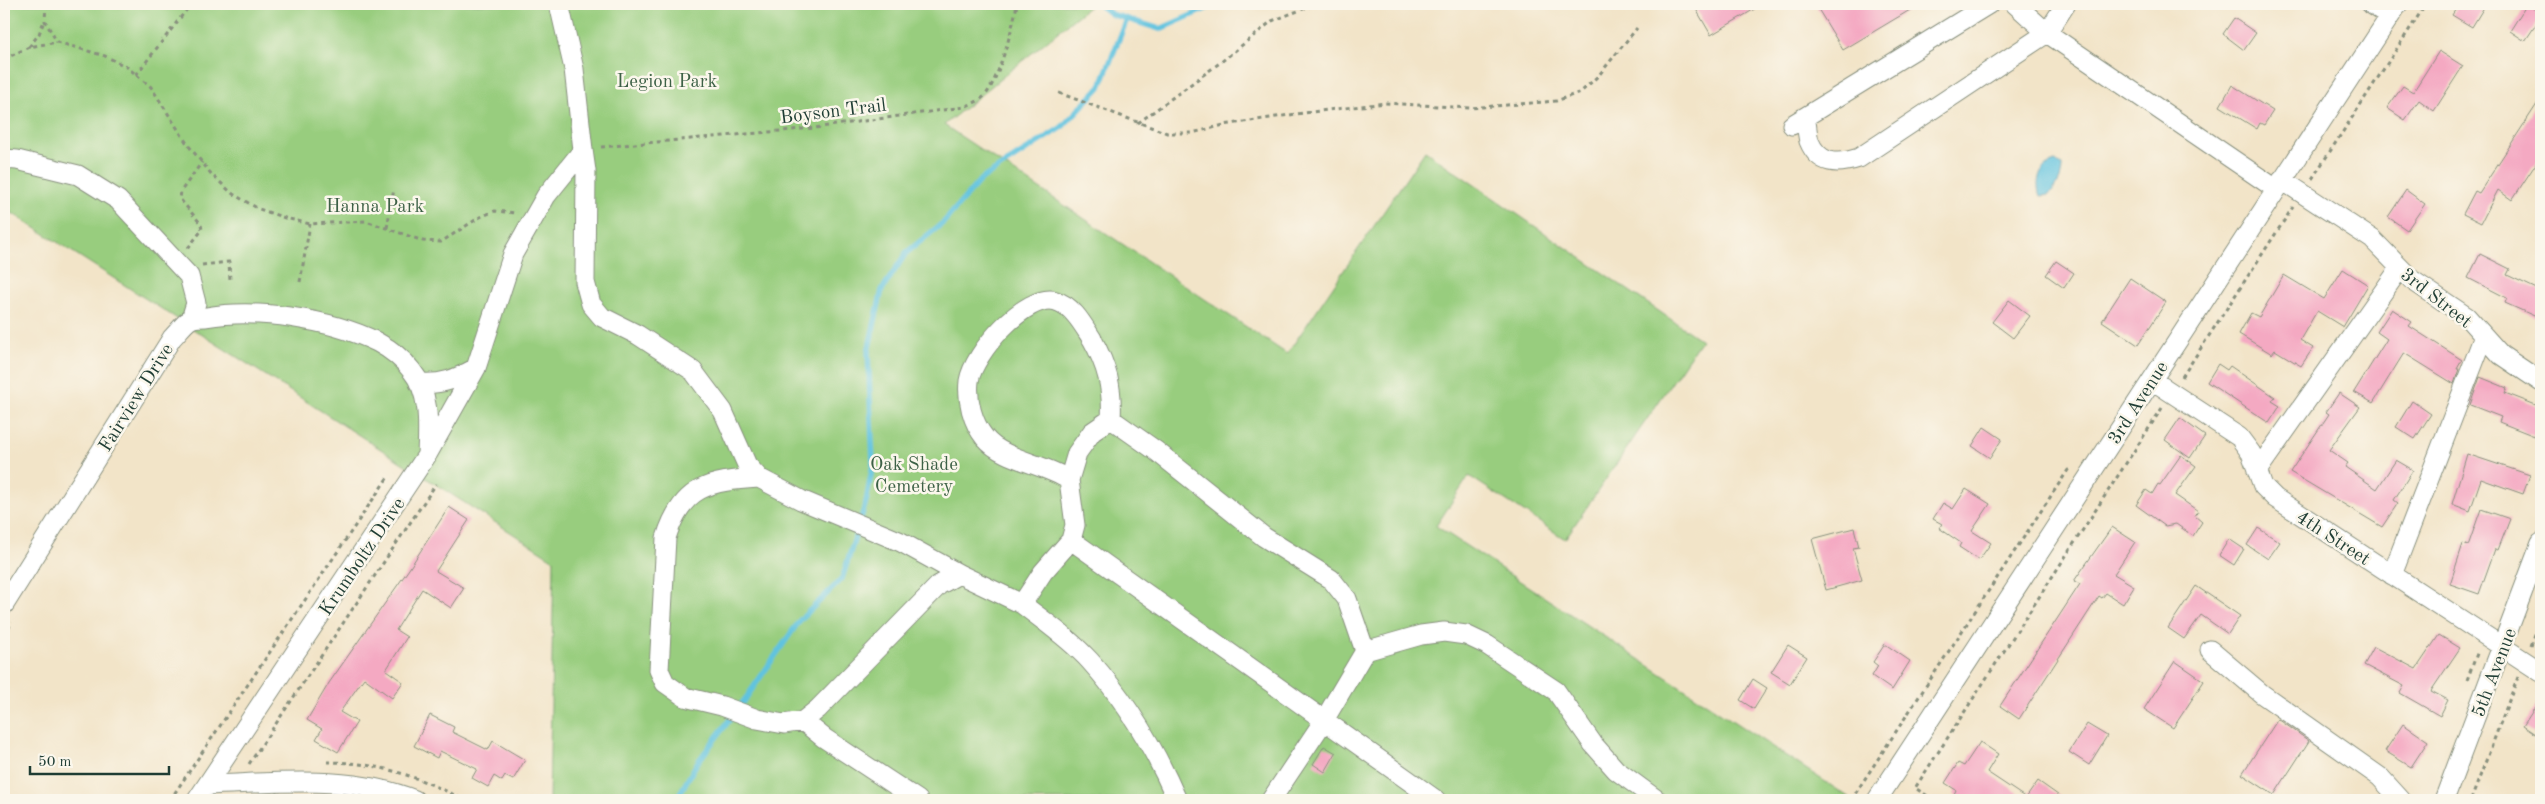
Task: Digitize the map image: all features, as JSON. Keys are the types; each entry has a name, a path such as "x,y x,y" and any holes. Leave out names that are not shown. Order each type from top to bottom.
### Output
{"street":[{"path":"559,4 574,69 586,171 585,282 591,304 602,317 638,335 693,371 723,411 747,465 759,478 848,521 902,542 959,574 1022,604 1068,640 1089,660 1137,721 1162,766 1177,800"},
{"path":"1989,4 1799,121 1815,152 1828,162 1842,164 1859,158 2047,33 2066,4"},
{"name":"3rd Street","path":"2015,4 2047,33 2279,185 2372,239 2412,280 2467,317 2501,355 2541,382"},
{"path":"2371,4 2394,10"},
{"name":"3rd Avenue","path":"1884,798 2152,380 2394,10"},
{"name":"Krumboltz Drive","path":"202,792 427,455 476,368 513,254 546,196 583,150"},
{"path":"4,159 17,160 78,175 118,200 189,276 196,303 191,319 219,315 249,314 310,321 339,329 387,348 412,371 419,382 426,403 428,424 427,455"},
{"path":"2256,471 2400,268"},
{"path":"1068,480 1044,466 999,451 985,438 976,423 969,404 970,380 976,360 1002,329 1018,314 1031,306 1055,300 1066,306 1076,316 1102,357 1113,395 1111,419"},
{"name":"Fairview Drive","path":"4,605 172,338 191,319"},
{"path":"2392,575 2484,336"},
{"path":"419,382 436,384 446,382 476,368"},
{"name":"4th Street","path":"2152,380 2239,437 2251,453 2263,486 2274,498 2502,646 2534,675"},
{"path":"1022,604 1043,572 1070,540 1075,526 1068,480 1077,453 1092,432 1111,419"},
{"path":"1111,419 1148,444 1264,537 1331,579 1346,599 1365,651"},
{"path":"759,478 730,480 705,485 690,494 678,508 666,538 659,670 665,683 675,692 691,699 722,706 757,719 784,724 803,721 818,709 939,585 959,574"},
{"path":"1070,540 1323,722 1436,800"},
{"name":"5th Avenue","path":"2444,800 2541,543"},
{"path":"1271,800 1323,722 1365,651 1421,635 1444,632 1466,635 1487,645 1556,691 1593,744 1616,770 1657,800"},
{"path":"2210,650 2262,694 2380,777 2401,800"},
{"path":"803,721 824,738 918,800"},
{"path":"202,792 323,782 389,790 416,800"}],"path":[{"path":"29,47 39,34 45,21 46,4"},
{"path":"136,75 191,4"},
{"name":"Boyson Trail","path":"583,150 814,128 964,107 978,101 991,85 1010,34 1017,4"},
{"path":"1137,124 1221,62 1272,21 1316,4"},
{"path":"45,21 57,42"},
{"path":"1059,93 1137,124 1167,133 1192,134 1224,125 1385,103 1470,108 1556,101 1581,92 1599,75 1637,28"},
{"path":"4,59 29,47 57,42 105,56 126,67 151,87 212,175 233,194 259,209 310,224 366,221 424,241 441,242 480,217 495,211 520,213 533,218"},
{"path":"184,252 202,230 201,224 180,199 181,191 202,162"},
{"path":"387,228 394,190"},
{"path":"300,282 310,224"},
{"path":"199,266 229,262 230,280"},
{"path":"170,800 393,469"},
{"path":"244,771 436,484"},
{"path":"2536,651 2530,647 2541,618"},
{"path":"2466,685 2479,649"},
{"path":"2472,800 2519,673 2534,675"}],"green space":[{"path":"4,4 1092,4 944,125 1287,354 1425,151 1701,340 1565,539 1469,476 1436,526 1850,798 1848,800 549,800 554,560 4,208"}],"water":[{"path":"2055,162 2062,165 2059,182 2049,195 2040,196 2038,180 2045,167"}],"building":[{"path":"1693,4 1763,4 1711,35"},
{"path":"1815,4 1920,4 1843,50"},
{"path":"2459,4 2486,4 2472,27 2452,15"},
{"path":"2527,4 2541,14 2541,17 2525,41 2510,31"},
{"path":"2234,18 2256,33 2244,50 2223,34"},
{"path":"2439,51 2463,66 2434,111 2419,100 2405,120 2387,108 2403,86 2413,92"},
{"path":"2232,85 2273,111 2264,125 2260,123 2257,129 2220,106"},
{"path":"2541,98 2541,156 2512,200 2498,190 2481,223 2463,214 2475,191 2479,193"},
{"path":"2406,190 2425,204 2407,230 2388,217"},
{"path":"2480,254 2510,269 2507,275 2541,291 2541,319 2505,303 2507,298 2468,278"},
{"path":"2056,261 2074,273 2064,288 2046,275"},
{"path":"2343,269 2368,285 2343,327 2317,311 2300,340 2313,348 2301,366 2275,350 2272,354 2239,334 2251,313 2259,317 2284,275 2324,299"},
{"path":"2130,278 2166,302 2138,345 2102,321"},
{"path":"2009,300 2030,316 2013,338 1992,322"},
{"path":"2392,309 2412,322 2409,326 2462,360 2457,369 2459,369 2454,384 2404,353 2373,403 2354,392 2387,339 2377,332"},
{"path":"2218,364 2227,370 2230,366 2275,397 2272,401 2280,406 2269,423 2207,382"},
{"path":"2480,377 2507,388 2505,393 2541,407 2541,426 2537,437 2499,422 2501,417 2470,405"},
{"path":"2339,393 2360,407 2329,450 2348,463 2345,467 2377,489 2396,460 2413,470 2394,500 2398,503 2382,527 2290,472 2329,414 2326,412"},
{"path":"2412,401 2431,414 2415,439 2396,427"},
{"path":"2180,418 2205,436 2190,458 2165,440"},
{"path":"1984,427 2002,439 1990,458 1972,446"},
{"path":"2467,454 2530,475 2523,494 2481,479 2470,511 2452,504"},
{"path":"2181,455 2196,466 2175,495 2198,511 2195,516 2202,522 2193,536 2176,524 2165,526 2136,505 2146,490 2152,494"},
{"path":"1966,489 1990,504 1972,531 1991,543 1979,560 1959,547 1961,543 1939,528 1942,524 1933,519 1943,503 1953,509"},
{"path":"449,507 469,520 436,571 464,588 451,608 422,589 396,630 407,637 386,670 403,682 392,698 364,678 340,712 357,722 338,752 316,739 322,729 307,720 329,683 409,569"},
{"path":"2481,509 2510,519 2498,550 2495,549 2479,594 2450,584 2463,544 2468,546"},
{"path":"2112,527 2135,542 2114,574 2134,586 2123,604 2106,593 2102,598 2099,596 2019,719 2000,706 2080,584 2074,581"},
{"path":"1854,528 1859,547 1853,548 1862,580 1826,590 1812,539"},
{"path":"2258,528 2280,542 2268,559 2247,545"},
{"path":"2229,539 2244,549 2234,565 2219,555"},
{"path":"2196,586 2240,616 2228,634 2201,615 2184,639 2168,628"},
{"path":"2439,635 2460,648 2431,691 2448,700 2440,716 2400,693 2404,686 2364,665 2374,647 2416,669"},
{"path":"1885,644 1910,661 1892,690 1872,676 1878,666 1873,662"},
{"path":"1788,645 1807,657 1790,684 1771,672"},
{"path":"2175,661 2204,681 2173,728 2144,709"},
{"path":"1753,679 1767,688 1754,709 1740,700"},
{"path":"2541,698 2541,738 2523,726"},
{"path":"430,715 454,727 452,732 488,750 493,741 525,760 513,780 505,776 502,781 494,776 488,787 472,778 477,769 440,751 437,758 414,746"},
{"path":"2278,719 2309,741 2274,795 2242,774"},
{"path":"2087,724 2107,736 2089,765 2069,752"},
{"path":"2403,724 2428,741 2411,767 2385,751"},
{"path":"1980,742 1998,754 1987,772 2026,798 2038,781 2065,800 1963,800 1954,794 1956,790 1945,783 1958,763 1964,766"},
{"path":"1324,746 1336,753 1325,772 1313,764"}],"waterway":[{"path":"1098,4 1111,14 1160,29 1217,4"},
{"path":"676,800 697,763 746,698 800,620 842,579 866,502 873,464 868,352 882,290 906,253 944,222 980,180 1062,127 1100,87 1127,19"}],"park label":[{"name":"Legion Park","path":"667,80"},
{"name":"Hanna Park","path":"375,205"},
{"name":"Oak Shade Cemetery","path":"914,474"}]}
